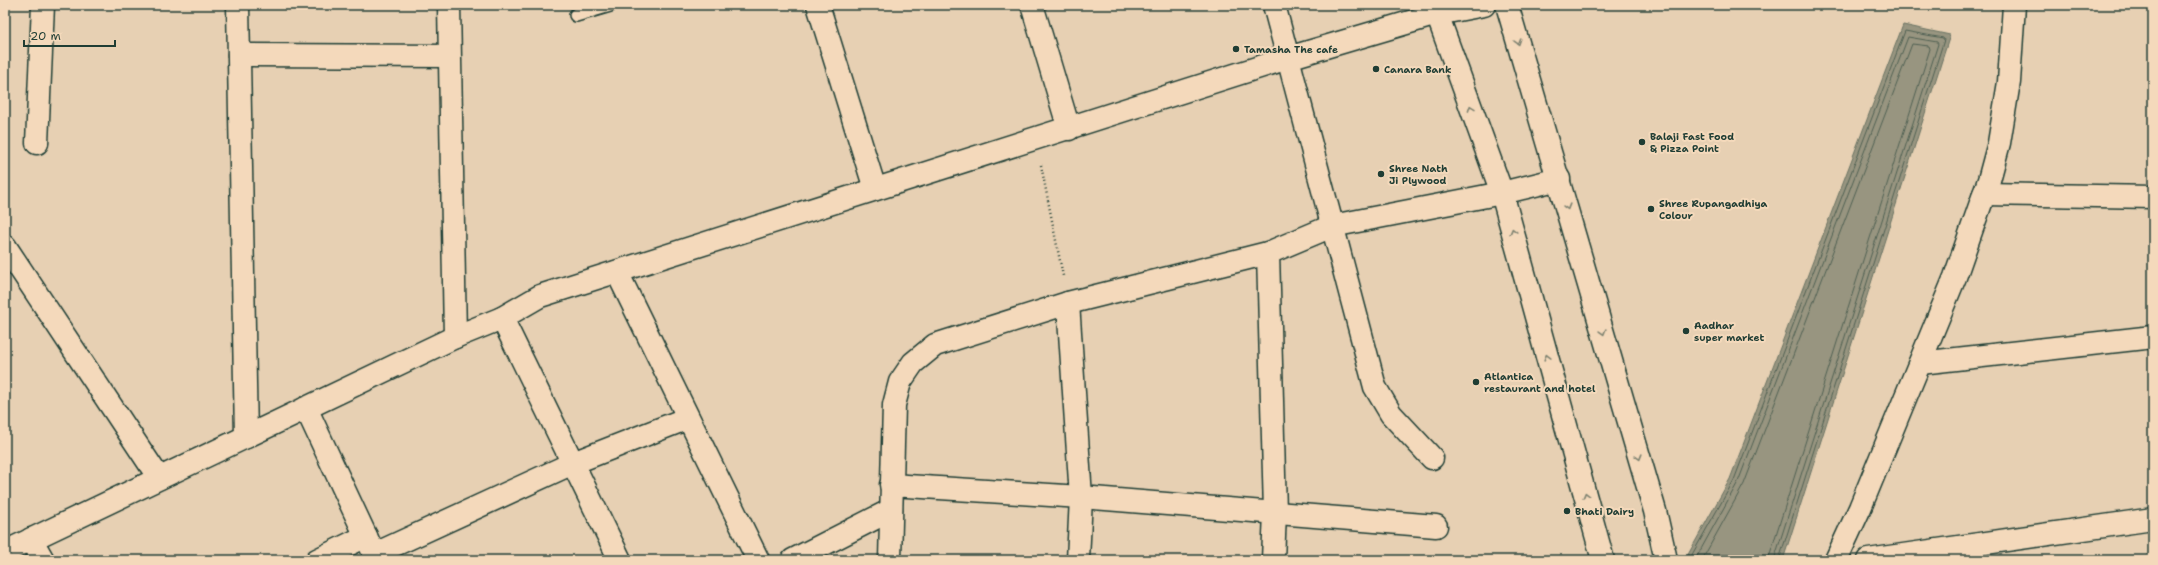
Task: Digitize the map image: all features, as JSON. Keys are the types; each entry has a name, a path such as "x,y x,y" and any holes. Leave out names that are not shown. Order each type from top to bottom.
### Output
{"street":[{"path":"37,143 43,5"},
{"path":"238,5 246,437"},
{"path":"449,5 455,337"},
{"path":"818,5 875,189"},
{"path":"1032,5 1069,129"},
{"path":"1274,5 1375,387 1391,414 1432,458"},
{"path":"5,552 455,337 502,318 540,296 1036,137 1069,129 1437,10 1484,5"},
{"path":"1507,5 1655,511 1665,557"},
{"path":"1836,560 1860,508 1955,277 1984,194 2001,135 2009,82 2014,5"},
{"path":"1437,10 1502,193 1603,560"},
{"path":"239,55 450,56"},
{"path":"890,560 894,405 900,382 912,363 936,345 1068,303 1268,253 1332,226 1502,193 1559,179"},
{"path":"1984,194 2153,197"},
{"path":"5,246 159,478"},
{"path":"1268,253 1275,512 1273,560"},
{"path":"617,272 758,560"},
{"path":"1068,303 1081,497 1078,560"},
{"path":"502,318 620,560"},
{"path":"1920,363 2153,337"},
{"path":"306,408 373,550"},
{"path":"317,560 373,550 573,463 688,418"},
{"path":"891,485 1081,497 1436,526"},
{"path":"793,560 891,510"},
{"path":"1868,560 2153,519"},
{"path":"31,539 43,560"}],"lane":[{"path":"576,15 610,5"}],"path":[{"path":"1036,137 1068,303"}],"water":[{"path":"1903,25 1950,35 1783,560 1685,560 1730,479"}],"place":[{"name":"Tamasha The cafe","path":"1236,49"},
{"name":"Canara Bank","path":"1376,69"},
{"name":"Balaji Fast Food & Pizza Point","path":"1642,142"},
{"name":"Shree Nath Ji Plywood","path":"1381,174"},
{"name":"Shree Rupangadhiya Colour","path":"1651,209"},
{"name":"Aadhar super market","path":"1686,331"},
{"name":"Atlantica restaurant and hotel","path":"1476,382"},
{"name":"Bhati Dairy","path":"1567,511"}]}
